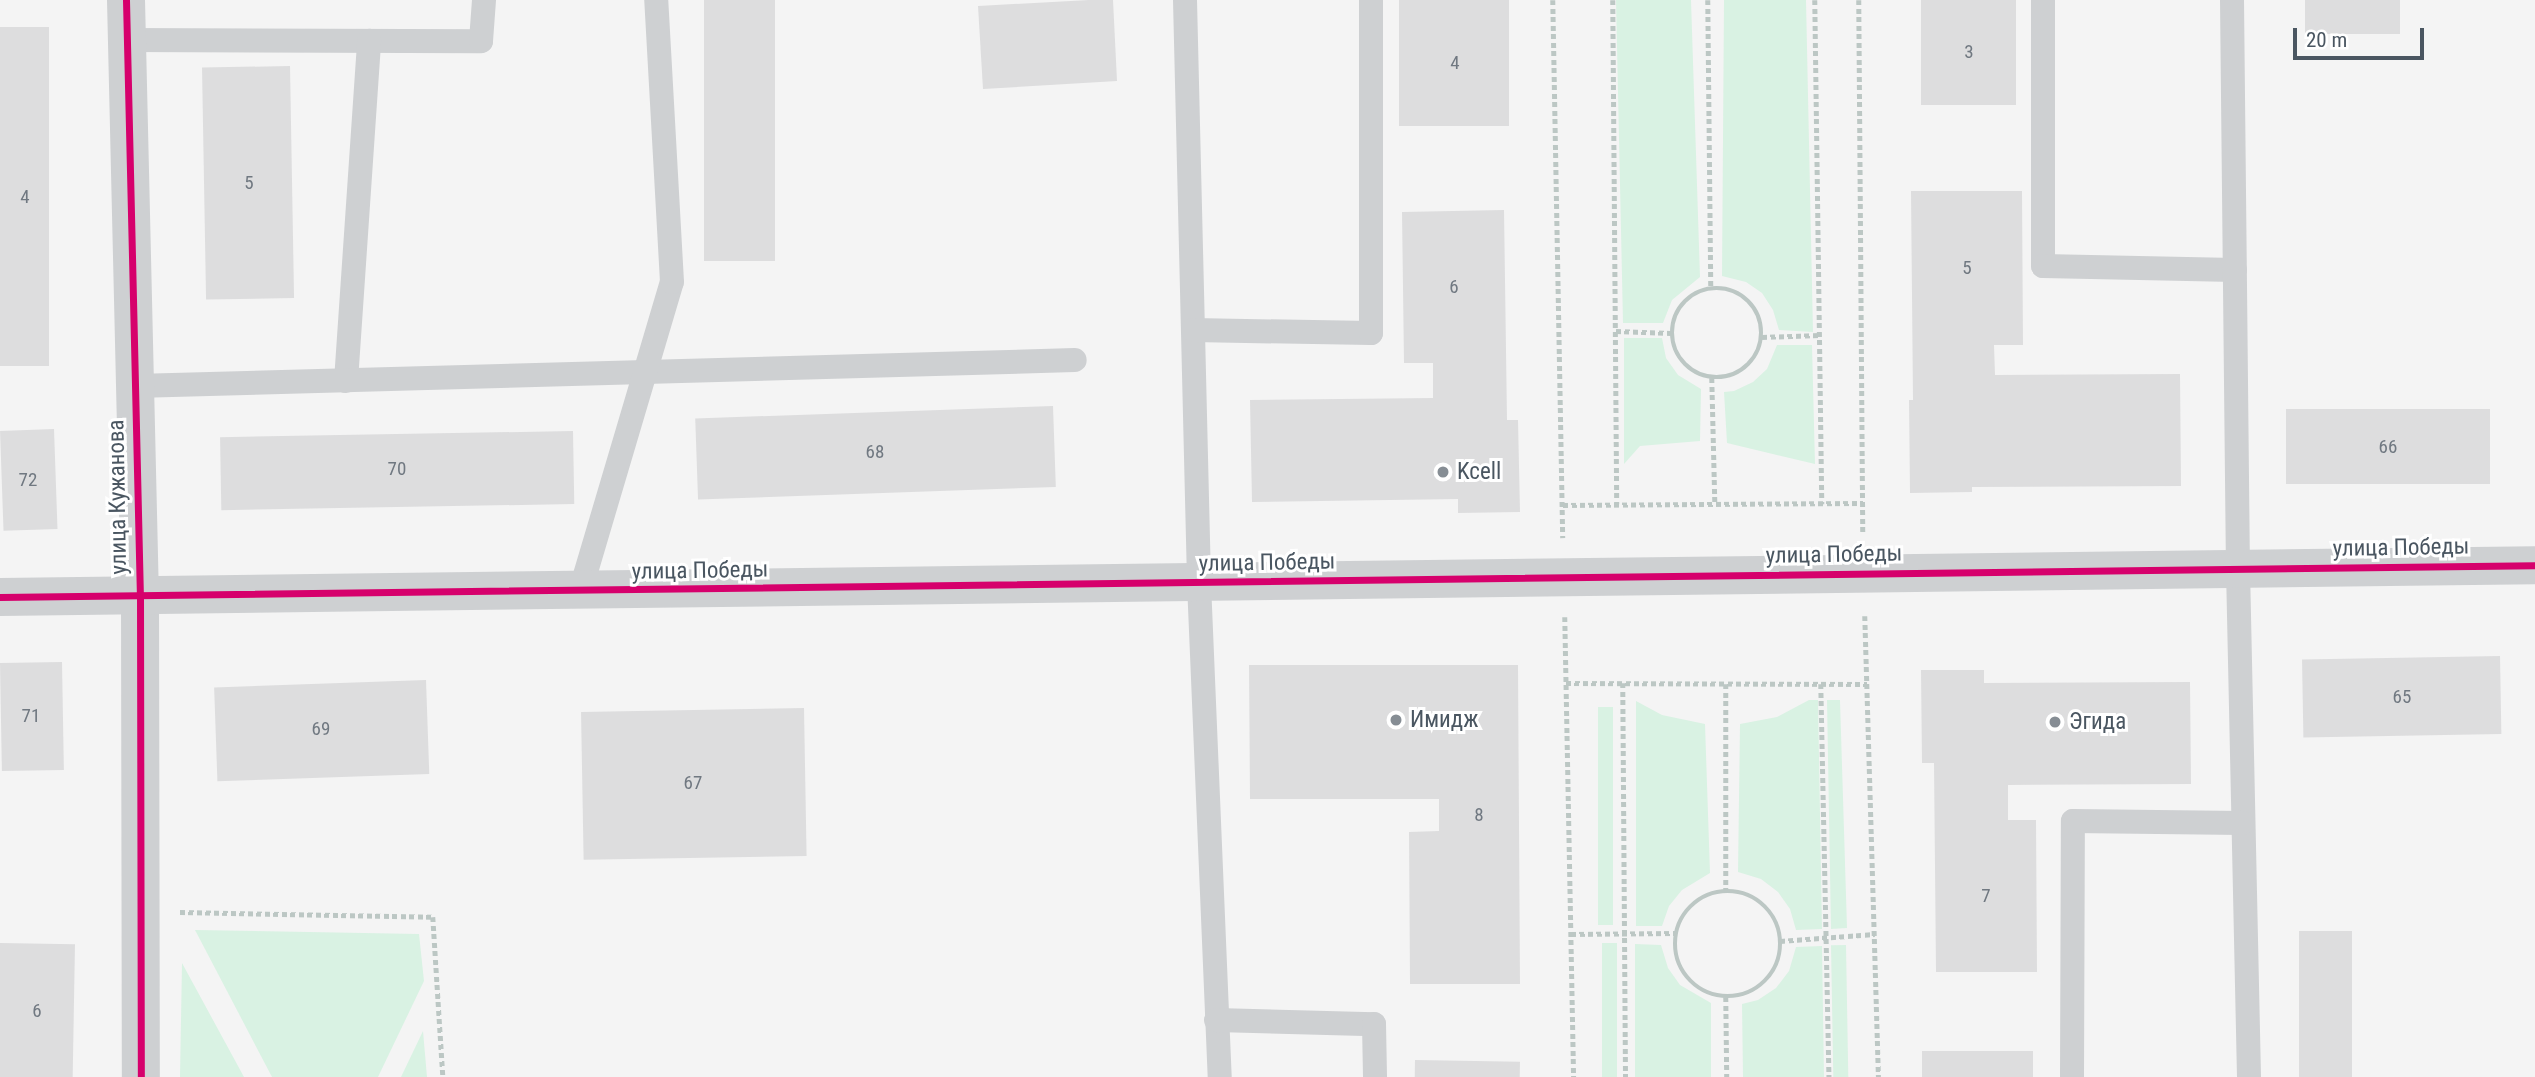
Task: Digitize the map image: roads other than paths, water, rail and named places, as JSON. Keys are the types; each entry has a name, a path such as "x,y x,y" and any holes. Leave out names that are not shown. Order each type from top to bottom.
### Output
{"street":[{"name":"улица Кужанова","path":"126,0 140,597 141,1077"},
{"name":"улица Победы","path":"0,597 580,592 2535,565"}],"lane":[{"path":"127,40 481,41 484,0"},
{"path":"580,592 671,282 656,0"},
{"path":"1185,0 1199,583 1220,1077"},
{"path":"1193,330 1371,333 1371,0"},
{"path":"2043,0 2043,266 2235,270"},
{"path":"2232,0 2242,823 2249,1077"},
{"path":"346,381 369,41"},
{"path":"135,386 1075,360"},
{"path":"2072,1077 2073,821 2242,823"},
{"path":"1216,1020 1374,1024 1375,1077"}],"place":[{"name":"Kcell","path":"1443,472"},
{"name":"Имидж","path":"1396,720"},
{"name":"Эгида","path":"2055,722"}]}
